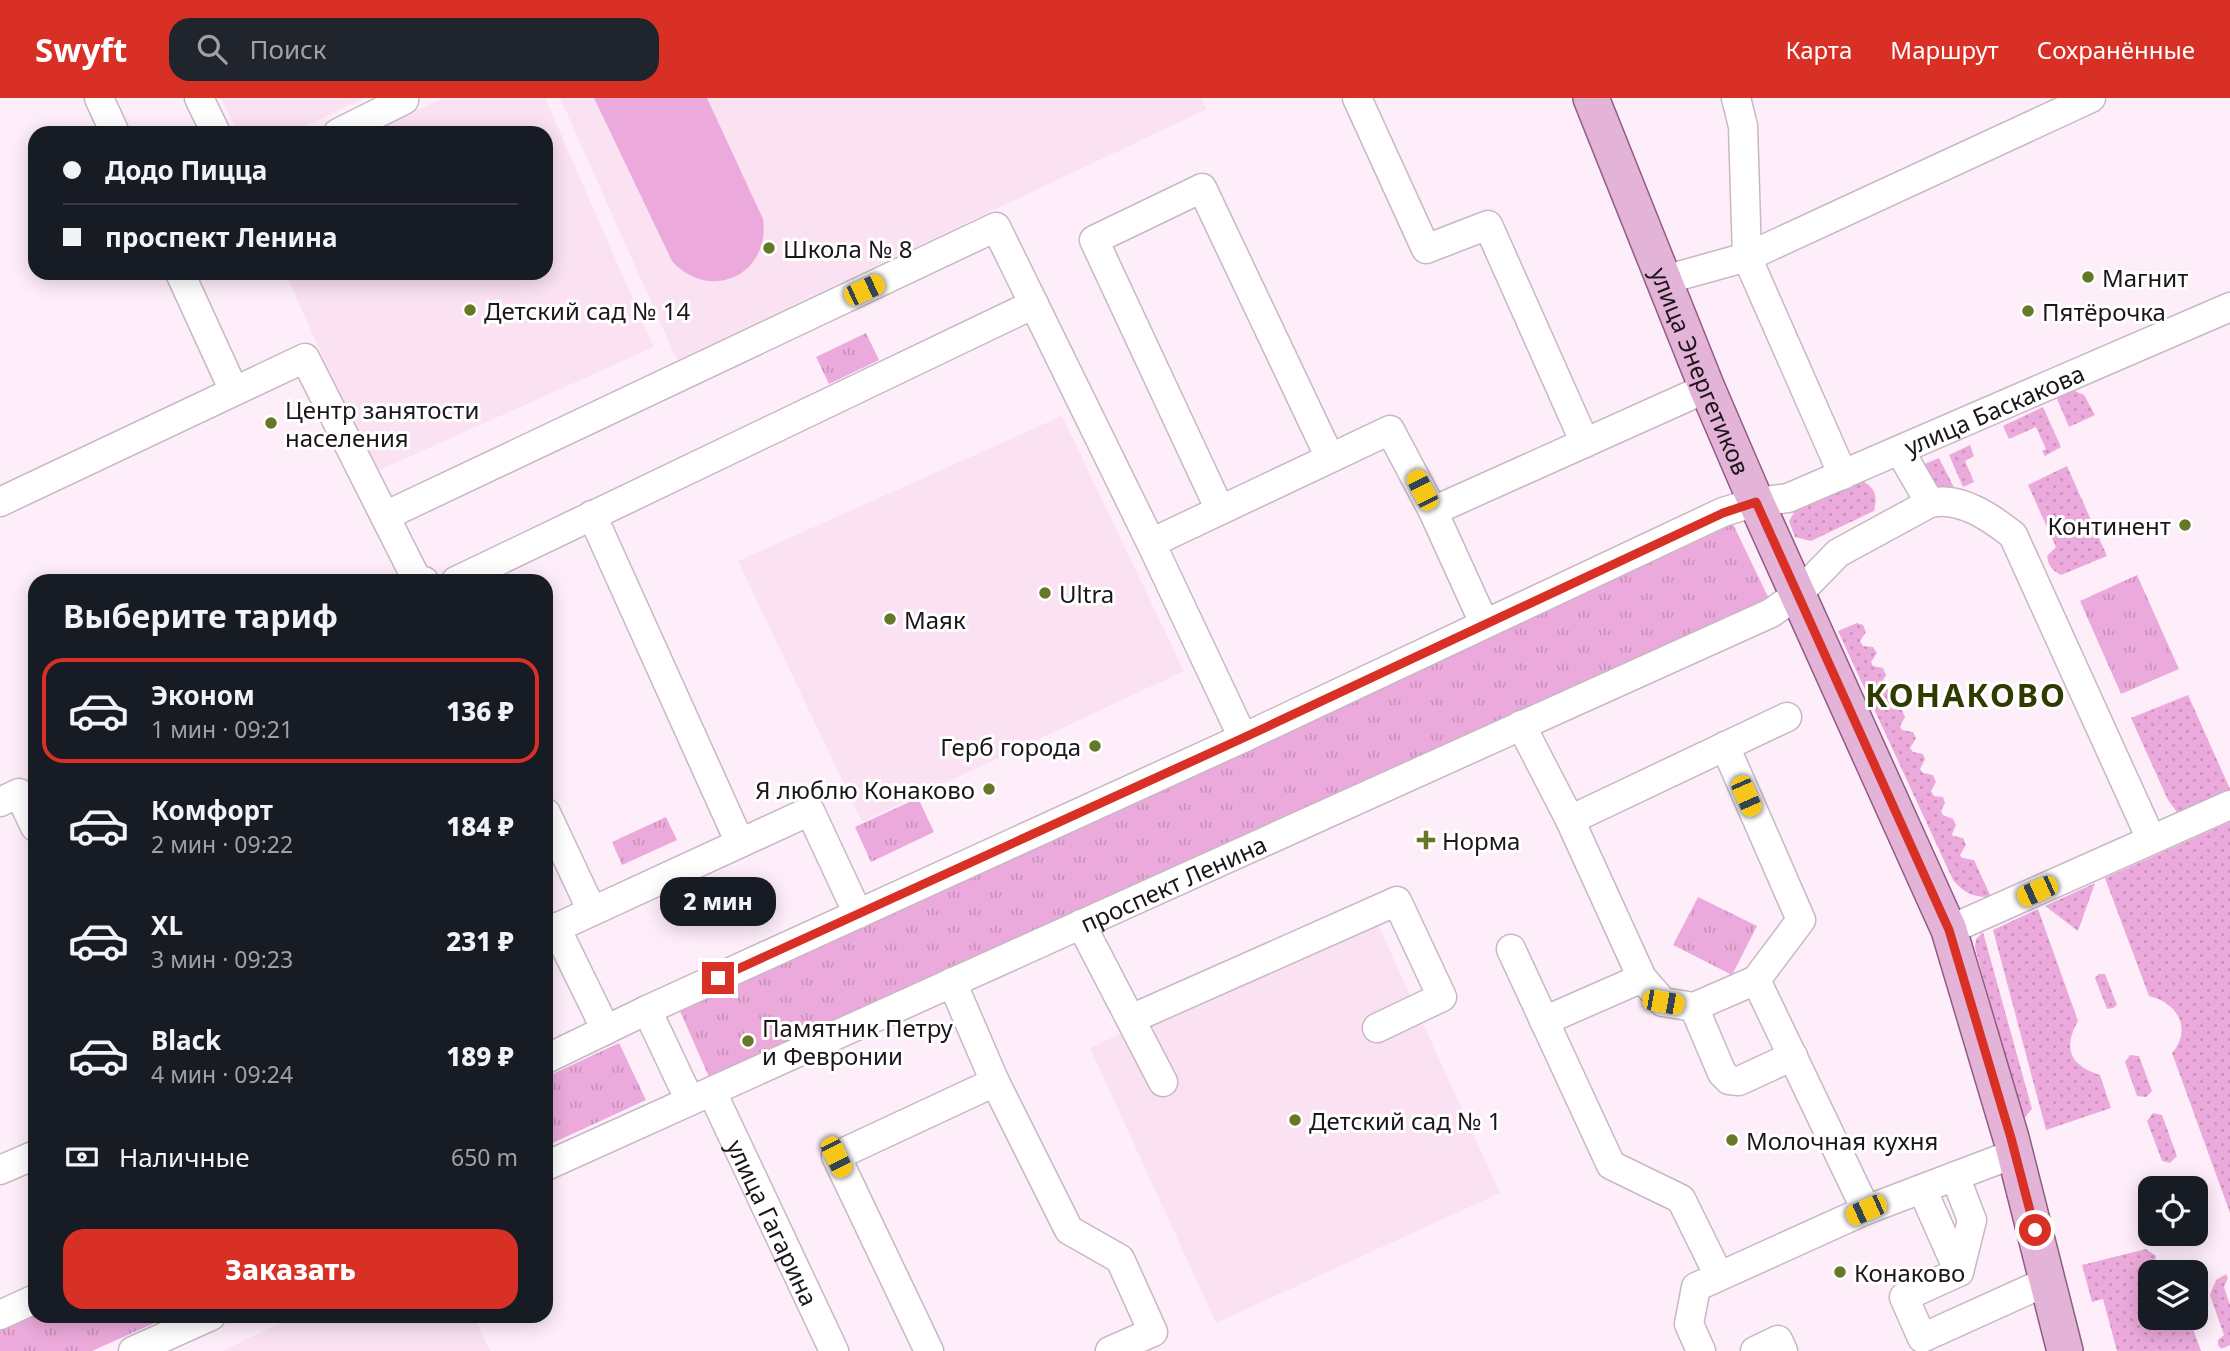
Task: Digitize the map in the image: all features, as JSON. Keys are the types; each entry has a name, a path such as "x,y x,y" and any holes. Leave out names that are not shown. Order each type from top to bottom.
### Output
{"main road":[{"name":"улица Энергетиков","path":"1591,98 1707,388 1756,502 1949,930 2015,1153 2065,1351"}],"street":[{"path":"99,98 112,126"},
{"path":"199,98 213,126"},
{"path":"1357,98 1426,248 1488,225 1585,443"},
{"path":"1736,98 1743,126 1748,257 1843,475"},
{"path":"1664,280 1748,257 2091,98"},
{"path":"352,126 404,100"},
{"path":"1220,510 1094,240 1202,188 1330,458"},
{"path":"385,516 996,227 1243,738"},
{"path":"183,280 234,391"},
{"path":"470,574 1034,304"},
{"name":"улица Баскакова","path":"1756,502 1788,498 2230,307"},
{"path":"0,502 305,358 413,574"},
{"path":"1433,511 1707,388"},
{"path":"1151,543 1390,429 1433,511 1484,623"},
{"path":"1900,451 1930,503 1944,500 1957,502 1993,520 2014,535 2151,839"},
{"path":"553,1056 647,1010 1243,738 1723,513 1756,502"},
{"name":"проспект Ленина","path":"553,1163 1771,613 1798,594 1838,553 1930,503"},
{"path":"592,515 740,843"},
{"path":"1570,820 1787,717"},
{"path":"1521,725 1570,820 1642,978 1663,1002 1694,1007 1756,980 1801,920 1725,747"},
{"path":"0,802 19,793 28,812"},
{"path":"1949,930 2230,804"},
{"path":"553,926 810,811 858,914"},
{"path":"553,828 592,911"},
{"path":"1131,1019 1397,901 1442,997 1377,1028"},
{"path":"1082,924 1163,1082"},
{"path":"553,931 606,1030"},
{"path":"1511,949 1611,1165 1681,1199 1719,1276"},
{"path":"1544,1021 1642,978"},
{"path":"1756,980 1866,1210"},
{"path":"953,982 995,1082 1069,1230 1120,1259 1153,1332 1110,1351"},
{"path":"1694,1007 1722,1073 1729,1080 1739,1082 1793,1056"},
{"name":"улица Гагарина","path":"647,1010 701,1096 834,1351"},
{"path":"929,1351 836,1157 995,1082"},
{"path":"1701,1351 1689,1324 1696,1287 1866,1210 2015,1153"},
{"path":"2,1165 28,1157"},
{"path":"1955,1175 1972,1220 1959,1272"},
{"path":"1922,1189 1959,1272"},
{"path":"1959,1272 1904,1297 1922,1338 2048,1281"},
{"path":"0,1315 28,1303"},
{"path":"133,1351 195,1323"},
{"path":"1755,1351 1778,1340 1783,1351"}],"shaded area":[{"path":"221,98 363,98 306,126 235,126"},
{"name":"Детский сад № 14","path":"443,98 545,98 654,347 375,472 288,280 553,280 553,126 385,126"},
{"name":"Школа № 8","path":"560,98 1201,98 1207,109 677,360"},
{"path":"1062,416 1184,671 862,822 738,561"},
{"name":"Детский сад № 1","path":"1375,918 1500,1193 1216,1323 1090,1048"},
{"path":"280,1323 477,1323 490,1351 222,1351"}],"green space":[{"path":"594,98 707,98 763,219 763,239 757,255 747,268 734,277 719,281 703,280 687,274 672,261"},
{"path":"866,333 879,360 829,384 816,357"},
{"path":"2073,390 2084,395 2095,415 2069,427 2057,399"},
{"path":"2043,407 2061,447 2045,456 2042,451 2046,449 2036,427 2009,439 2003,426"},
{"path":"1970,445 1974,456 1965,461 1974,482 1963,487 1949,455"},
{"path":"1939,458 1960,499 1933,488 1920,466"},
{"path":"2067,466 2107,556 2061,575 2053,570 2049,563 2047,556 2056,547 2028,485"},
{"path":"1861,480 1874,492 1874,511 1811,541 1795,537 1789,521 1796,509"},
{"path":"1733,524 1769,599 709,1077 680,1011"},
{"path":"2137,575 2179,669 2121,694 2080,601"},
{"path":"1857,623 1863,625 1866,632 1860,641 1863,646 1873,647 1877,653 1871,662 1873,666 1883,668 1886,675 1881,684 1883,688 1892,690 1895,696 1890,706 1892,709 1902,710 1905,717 1900,726 1902,730 1913,732 1916,738 1910,748 1913,752 1923,754 1925,759 1920,769 1923,773 1933,775 1936,782 1931,791 1934,796 1943,797 1945,803 1941,811 1943,815 1953,819 1956,825 1952,834 1963,838 1966,845 1960,855 1962,858 1974,860 1991,897 1970,894 1953,880 1838,631"},
{"path":"2188,695 2230,789 2230,795 2186,814 2177,812 2168,800 2131,718"},
{"path":"918,798 934,832 871,862 855,827"},
{"path":"666,817 677,840 622,865 612,842"},
{"path":"2230,822 2230,1213 2172,1053 2181,1035 2179,1018 2167,1004 2149,996 2105,878"},
{"path":"2095,883 2078,931 2045,906"},
{"path":"1698,897 1757,926 1732,975 1673,945"},
{"path":"2038,909 2078,1021 2071,1039 2072,1054 2081,1066 2100,1075 2111,1108 2046,1130 1993,930"},
{"path":"1983,932 2032,1109 2025,1117 2020,1113 1975,947 1976,939"},
{"path":"2099,974 2105,974 2117,1005 2113,1008 2107,1009 2095,978"},
{"path":"619,1043 646,1100 553,1143 553,1074"},
{"path":"2130,1055 2139,1056 2152,1091 2146,1097 2137,1096 2125,1062"},
{"path":"2153,1113 2162,1115 2177,1156 2170,1163 2162,1161 2147,1121"},
{"path":"2146,1249 2156,1256 2155,1260 2138,1260 2138,1330 2193,1330 2201,1351 2117,1351 2103,1299 2092,1302 2082,1265"},
{"path":"2226,1274 2228,1278 2224,1287 2230,1305 2230,1345 2221,1349 2218,1340 2224,1335 2210,1295 2216,1280"},
{"path":"28,1316 28,1323 154,1323 92,1351 0,1351 0,1329"}],"place":[{"name":"Школа № 8","path":"769,248"},
{"name":"Магнит","path":"2088,277"},
{"name":"Детский сад № 14","path":"470,310"},
{"name":"Пятёрочка","path":"2028,311"},
{"name":"Центр занятости населения","path":"271,423"},
{"name":"Континент","path":"2185,525"},
{"name":"Ultra","path":"1045,593"},
{"name":"Маяк","path":"890,619"},
{"name":"Герб города","path":"1095,746"},
{"name":"Я люблю Конаково","path":"989,789"},
{"name":"Норма","path":"1426,840"},
{"name":"Памятник Петру и Февронии","path":"748,1041"},
{"name":"Детский сад № 1","path":"1295,1120"},
{"name":"Молочная кухня","path":"1732,1140"},
{"name":"Конаково","path":"1840,1272"}],"district":[{"name":"КОНАКОВО","path":"1966,694"}],"route":[{"path":"718,978 1243,738 1723,513 1756,502 1949,930 2011,1138 2035,1230"}]}
